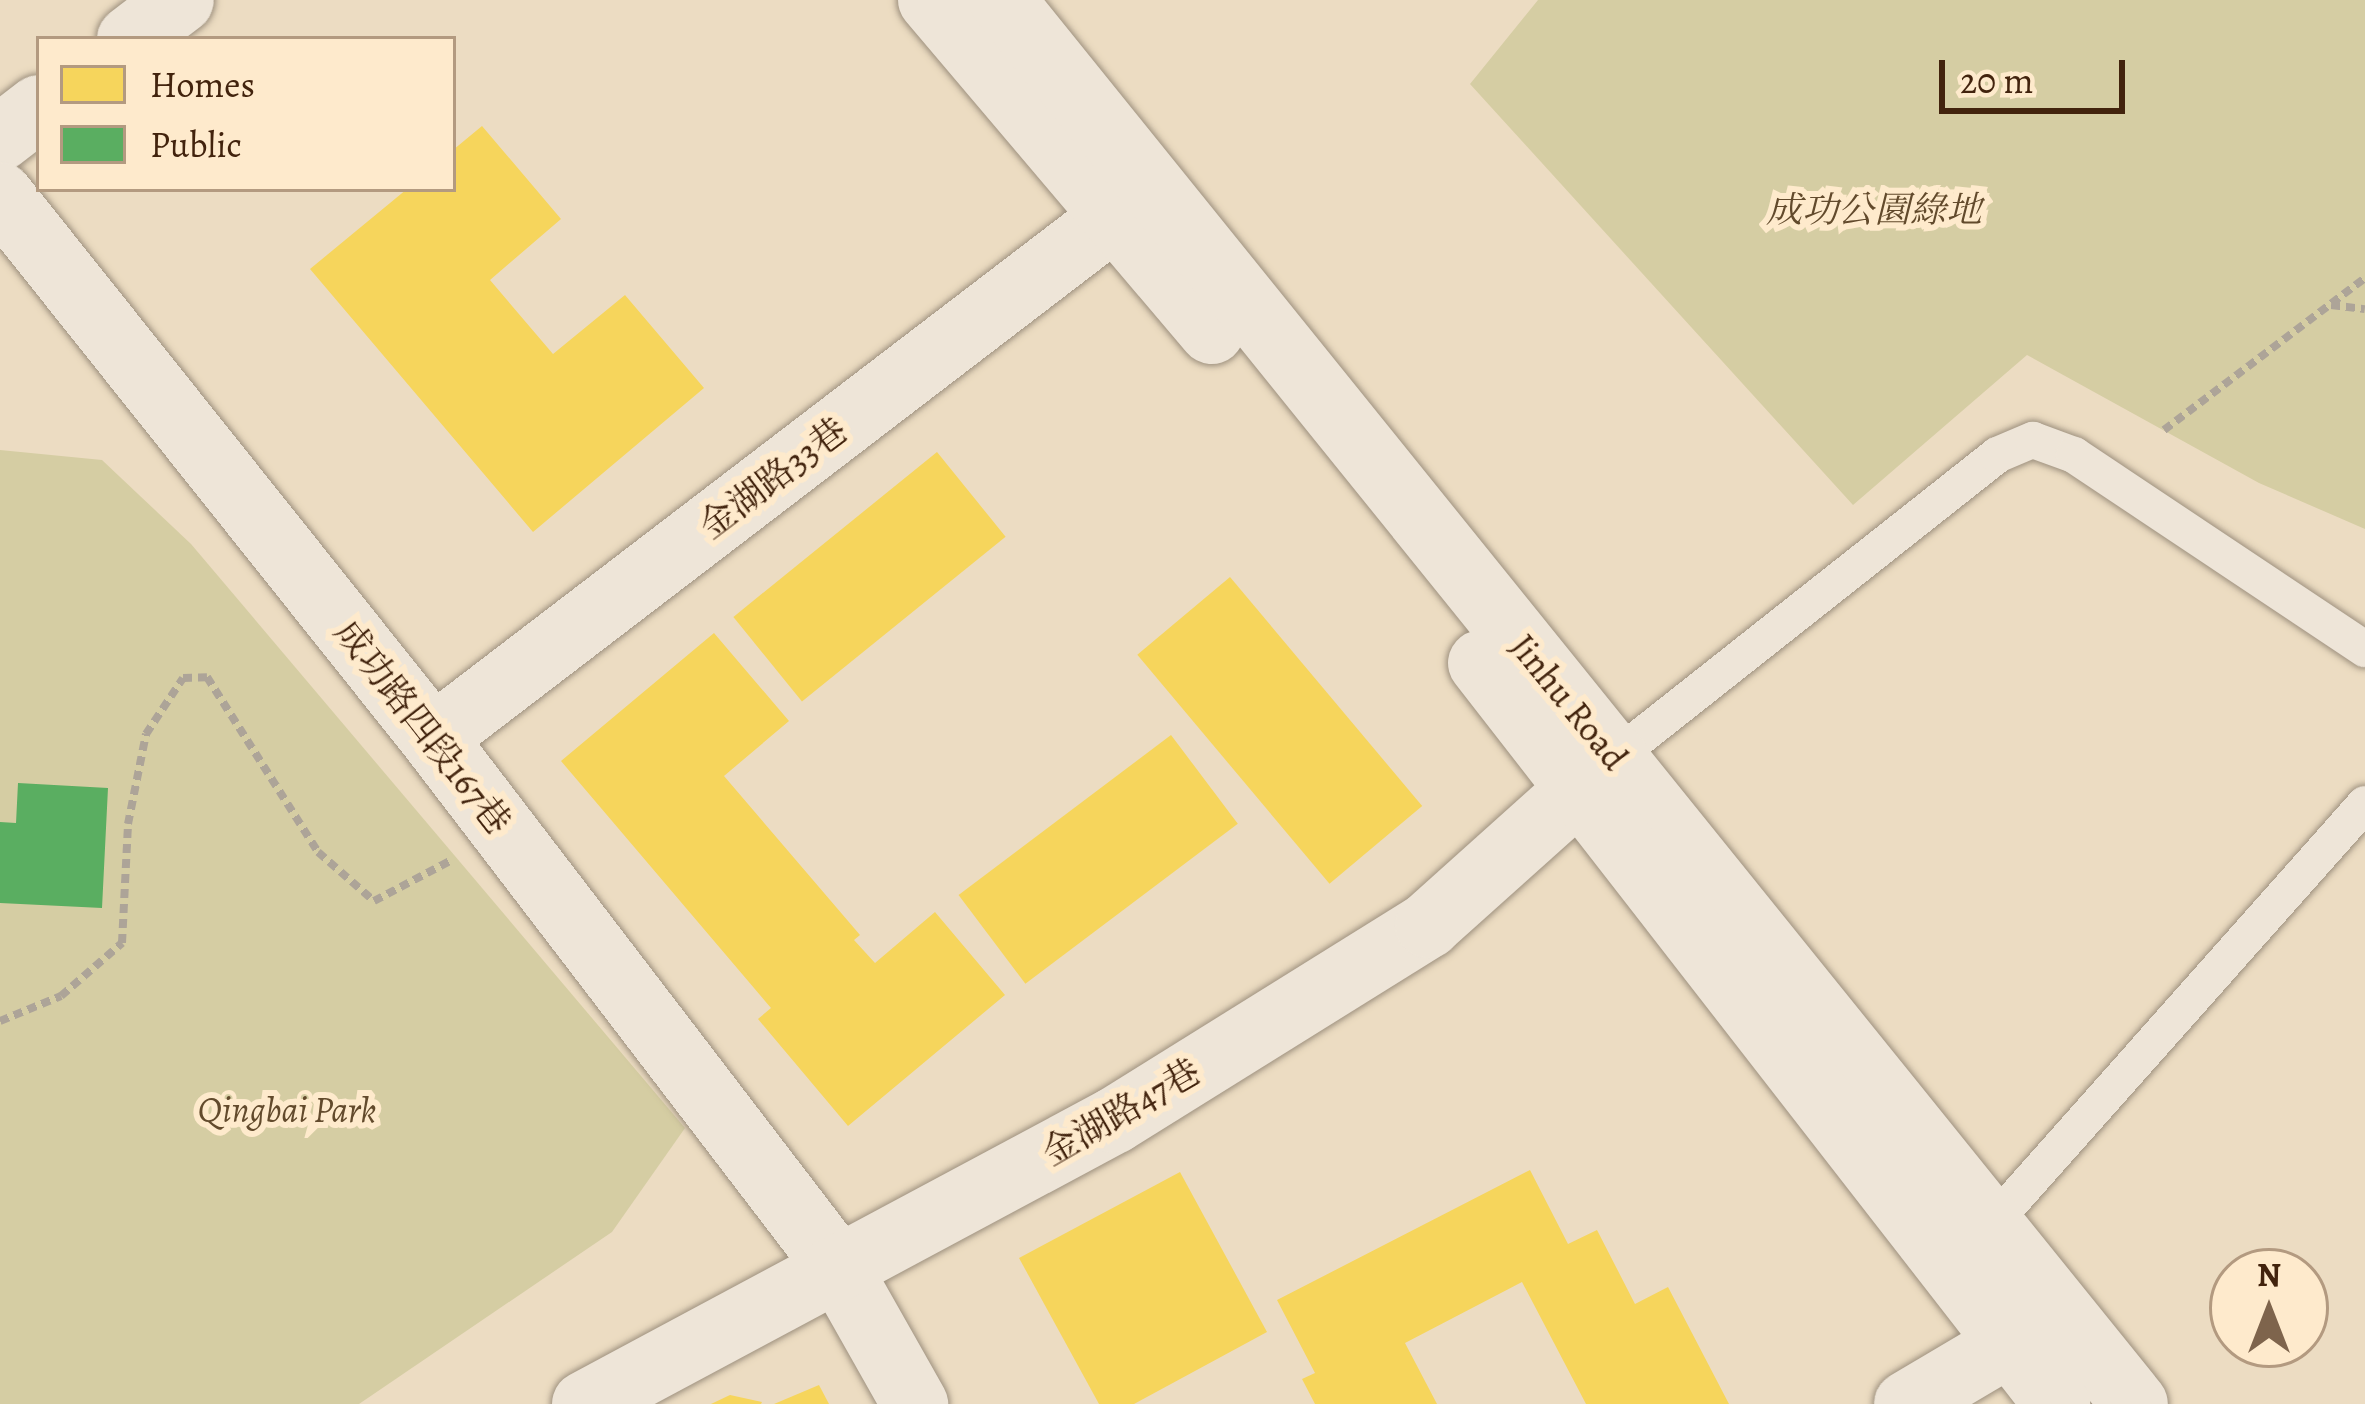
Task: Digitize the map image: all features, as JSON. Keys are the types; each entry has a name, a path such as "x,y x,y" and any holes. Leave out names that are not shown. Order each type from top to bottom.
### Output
{"street":[{"path":"134,36 181,0"},
{"name":"Jinhu Road","path":"931,0 1113,218 1991,1225 2037,1330 2057,1404"},
{"name":"Jinhu Road","path":"1002,0 1596,774 2037,1330 2135,1404"},
{"path":"0,138 36,110"},
{"name":"成功路四段167巷","path":"0,195 433,738 837,1266 915,1404"},
{"name":"金湖路33巷","path":"433,738 1113,218"},
{"name":"金湖路47巷","path":"585,1404 1115,1120 1428,925 1596,774"},
{"path":"1907,1404 2037,1330"}],"lane":[{"path":"1596,774 1997,455 2033,440 2074,455 2365,649"},
{"path":"1991,1225 2365,804"}],"path":[{"path":"2164,430 2365,278"},
{"path":"2330,304 2365,309"},
{"path":"0,1021 61,996 122,943 128,824 146,734 183,679 207,677 318,852 374,901 500,826"}],"green space":[{"name":"成功公園綠地","path":"1538,0 2365,0 2365,529 2259,483 2027,355 1853,505 1470,84"},
{"name":"Qingbai Park","path":"0,450 102,460 191,544 685,1128 612,1232 359,1404 0,1404"}],"building: Homes":[{"path":"482,126 561,219 490,280 553,354 625,295 704,388 533,532 310,269 403,192 456,192 456,148"},
{"path":"937,452 1006,537 802,702 733,617"},
{"path":"1230,577 1422,806 1330,884 1137,655"},
{"path":"714,633 789,721 724,776 860,935 854,940 875,963 935,912 1005,995 848,1126 758,1019 771,1008 561,761"},
{"path":"1171,735 1238,824 1025,984 959,895"},
{"path":"1530,1170 1568,1244 1597,1230 1635,1304 1668,1287 1729,1404 1586,1404 1522,1282 1405,1343 1437,1404 1315,1404 1302,1379 1315,1373 1277,1300"},
{"path":"1180,1172 1267,1332 1134,1404 1099,1404 1019,1258"},
{"path":"819,1385 829,1404 774,1404"},
{"path":"730,1395 762,1402 711,1404"}],"building: Public":[{"path":"18,783 108,788 102,908 0,903 0,822 16,823"}]}
